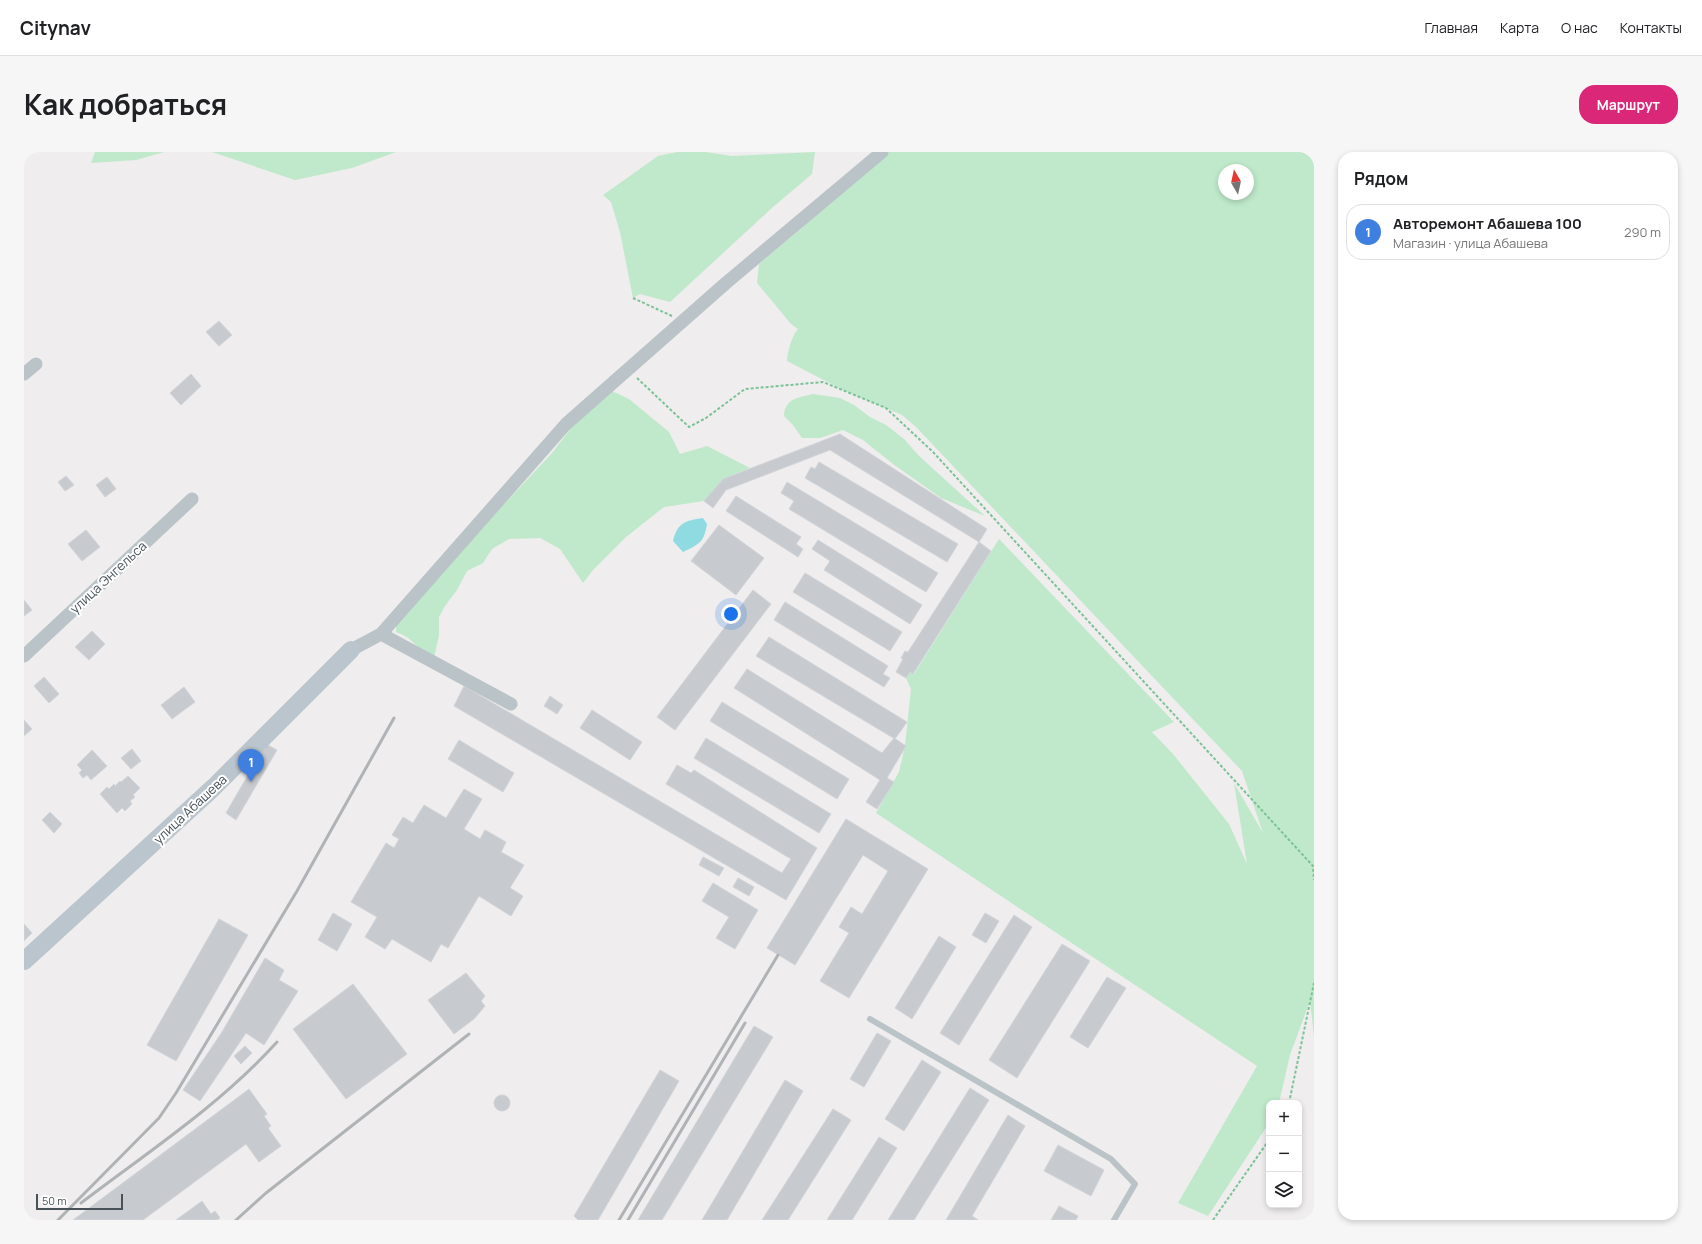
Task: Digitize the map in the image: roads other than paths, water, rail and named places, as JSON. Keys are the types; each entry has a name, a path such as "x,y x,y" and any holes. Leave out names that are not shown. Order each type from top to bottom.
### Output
{"street":[{"path":"351,650 381,634 566,424 683,321 882,152"},
{"path":"24,374 36,364"},
{"name":"улица Энгельса","path":"24,656 192,498"},
{"path":"381,634 511,704"},
{"name":"улица Абашева","path":"24,961 214,787 351,650"}],"lane":[{"path":"870,1019 1111,1159 1135,1184 1114,1220"}],"water":[{"path":"703,518 707,524 703,539 694,547 683,552 673,541 677,530 680,526 691,520"}],"railway":[{"path":"58,1220 159,1118 176,1093 297,891 394,718"},
{"path":"619,1220 778,955"},
{"path":"628,1220 745,1023"},
{"path":"236,1220 266,1193 469,1034"},
{"path":"81,1203 208,1107 232,1087 277,1042"}],"place":[{"name":"Авторемонт Абашева 100","path":"251,782"}]}
